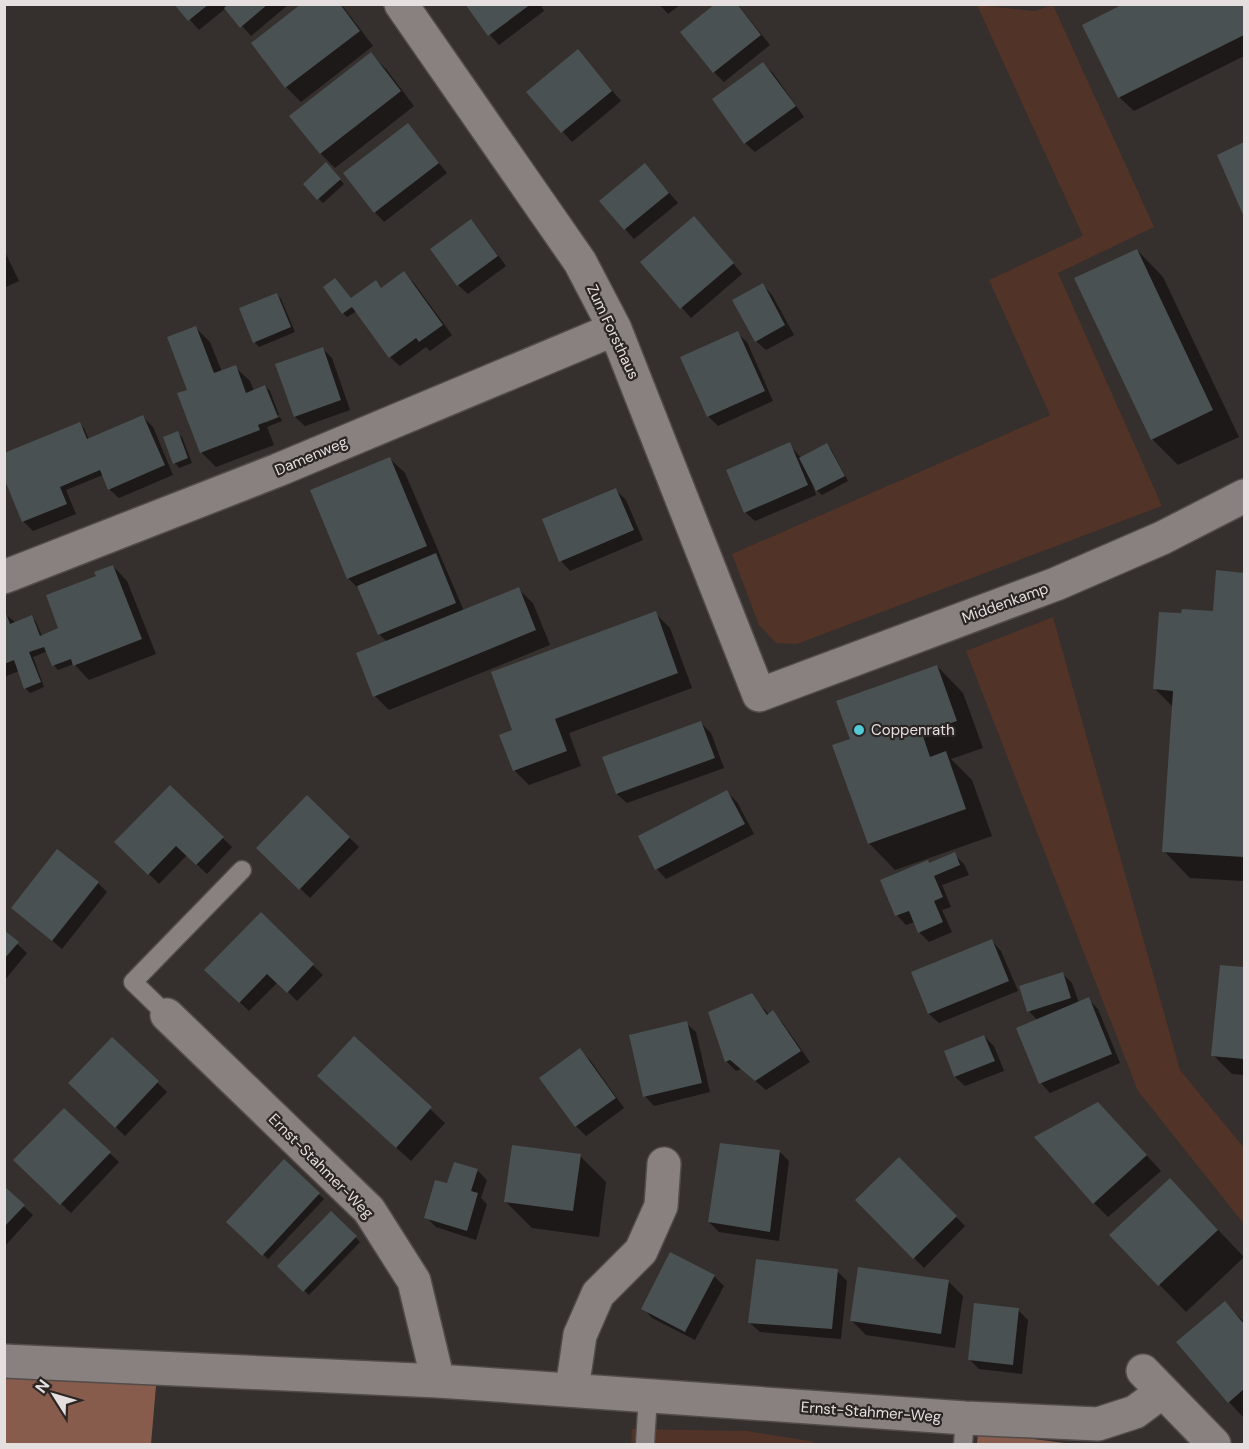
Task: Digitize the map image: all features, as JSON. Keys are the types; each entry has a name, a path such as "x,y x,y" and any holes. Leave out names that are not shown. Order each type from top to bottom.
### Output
{"street":[{"name":"Zum Forsthaus","path":"401,4 580,262 615,329 759,695"},
{"name":"Damenweg","path":"4,577 278,470 615,329"},
{"name":"Middenkamp","path":"759,695 1056,584 1162,538 1245,496"},
{"name":"Ernst-Stahmer-Weg","path":"167,1015 369,1210 414,1281 438,1381"},
{"path":"572,1389 580,1335 598,1294 641,1251 661,1206 664,1164"},
{"name":"Ernst-Stahmer-Weg","path":"4,1361 572,1389 964,1431 1098,1424 1135,1412 1153,1381 1214,1444"}],"lane":[{"path":"167,1015 133,982 242,870"},
{"path":"645,1444 648,1396"}],"shaded area":[{"path":"977,5 1035,11 1053,5 1154,227 1058,273 1162,506 797,644 776,643 759,625 732,554 1050,415 989,280 1083,236"},
{"path":"1053,617 1180,1070 1244,1148 1244,1224 1138,1091 966,651"},
{"path":"5,1360 158,1363 151,1444 5,1444"},
{"path":"632,1429 747,1431 818,1444 631,1444"},
{"path":"978,1432 1072,1444 977,1444"}],"building":[{"path":"174,4 209,4 188,21"},
{"path":"229,4 268,4 240,28 224,8"},
{"path":"301,4 340,4 360,31 285,88 251,43"},
{"path":"465,4 531,4 488,36"},
{"path":"715,4 737,4 761,35 713,73 680,32"},
{"path":"1123,4 1244,4 1244,35 1118,98 1082,25"},
{"path":"578,49 612,91 561,133 526,92"},
{"path":"371,52 401,91 320,154 289,116"},
{"path":"763,62 796,106 744,144 712,99"},
{"path":"408,123 439,163 374,213 343,173"},
{"path":"1244,142 1244,217 1217,155"},
{"path":"326,162 341,179 317,200 303,184"},
{"path":"645,163 669,193 624,230 599,201"},
{"path":"694,216 734,263 680,309 640,262"},
{"path":"471,219 498,256 457,286 430,249"},
{"path":"1137,249 1213,410 1151,440 1074,278"},
{"path":"404,271 443,325 419,342 416,338 389,358 352,307 342,314 323,287 335,278 351,298 376,280 381,288"},
{"path":"763,283 785,325 755,342 732,300"},
{"path":"277,293 291,327 253,343 239,308"},
{"path":"196,326 214,373 236,365 246,393 265,385 278,417 258,425 260,430 200,453 177,393 187,390 167,337"},
{"path":"738,331 765,391 707,417 680,357"},
{"path":"323,347 341,400 294,417 275,364"},
{"path":"143,415 165,465 108,490 100,470 60,487 67,504 22,522 4,478 4,453 80,422 87,439"},
{"path":"178,431 188,458 173,464 163,437"},
{"path":"790,442 808,485 744,513 726,470"},
{"path":"827,443 845,476 816,491 799,458"},
{"path":"390,457 427,546 347,579 310,490"},
{"path":"616,488 634,530 559,562 542,519"},
{"path":"436,553 456,603 378,635 357,586"},
{"path":"113,565 142,639 73,666 71,659 52,666 44,647 29,652 41,682 24,689 14,660 4,664 4,608 10,624 32,615 40,636 58,628 46,595 96,576 94,572"},
{"path":"1216,570 1244,573 1244,857 1162,852 1173,691 1153,689 1159,612 1181,613 1182,609 1213,611"},
{"path":"519,587 536,630 373,697 356,653"},
{"path":"656,611 678,673 555,719 567,751 513,771 499,735 512,730 491,672"},
{"path":"937,665 957,721 922,733 930,757 946,751 966,809 868,844 832,745 850,739 836,701"},
{"path":"701,721 715,758 616,794 602,757"},
{"path":"170,785 224,837 196,865 176,846 148,875 114,842"},
{"path":"727,790 745,824 655,870 638,836"},
{"path":"307,795 350,837 299,890 256,848"},
{"path":"57,849 99,882 52,941 11,908"},
{"path":"955,852 960,865 934,876 943,897 934,901 943,922 918,933 909,911 895,916 880,880 928,860 929,863"},
{"path":"261,912 314,964 287,993 267,974 239,1003 204,970"},
{"path":"4,930 19,942 4,959"},
{"path":"992,939 1009,981 928,1014 911,972"},
{"path":"1220,965 1244,967 1244,1059 1211,1056"},
{"path":"1063,972 1071,998 1027,1012 1019,986"},
{"path":"752,993 767,1015 773,1010 801,1051 755,1081 730,1060 725,1062 708,1012"},
{"path":"1089,997 1112,1054 1039,1084 1016,1028"},
{"path":"687,1021 702,1083 643,1097 629,1035"},
{"path":"984,1035 995,1061 954,1077 944,1051"},
{"path":"354,1036 432,1107 396,1148 317,1076"},
{"path":"112,1037 159,1081 115,1128 68,1083"},
{"path":"580,1048 616,1098 575,1127 539,1078"},
{"path":"1098,1102 1147,1155 1093,1204 1034,1137"},
{"path":"64,1108 111,1152 60,1205 13,1160"},
{"path":"720,1143 780,1150 770,1232 708,1222"},
{"path":"512,1145 581,1154 573,1211 504,1202"},
{"path":"899,1157 957,1216 913,1259 855,1200"},
{"path":"284,1159 320,1193 262,1256 226,1222"},
{"path":"454,1162 478,1169 471,1191 478,1193 467,1231 424,1218 435,1180 447,1183"},
{"path":"1170,1178 1218,1230 1158,1286 1109,1235"},
{"path":"4,1186 25,1205 4,1227"},
{"path":"331,1211 357,1236 303,1292 277,1266"},
{"path":"670,1252 715,1275 685,1332 641,1309"},
{"path":"756,1259 838,1269 832,1329 748,1323"},
{"path":"858,1267 949,1280 941,1334 850,1321"},
{"path":"1225,1301 1244,1324 1244,1389 1228,1403 1176,1342"},
{"path":"974,1303 1019,1308 1013,1365 968,1360"}],"place":[{"name":"Coppenrath","path":"859,730"}]}
